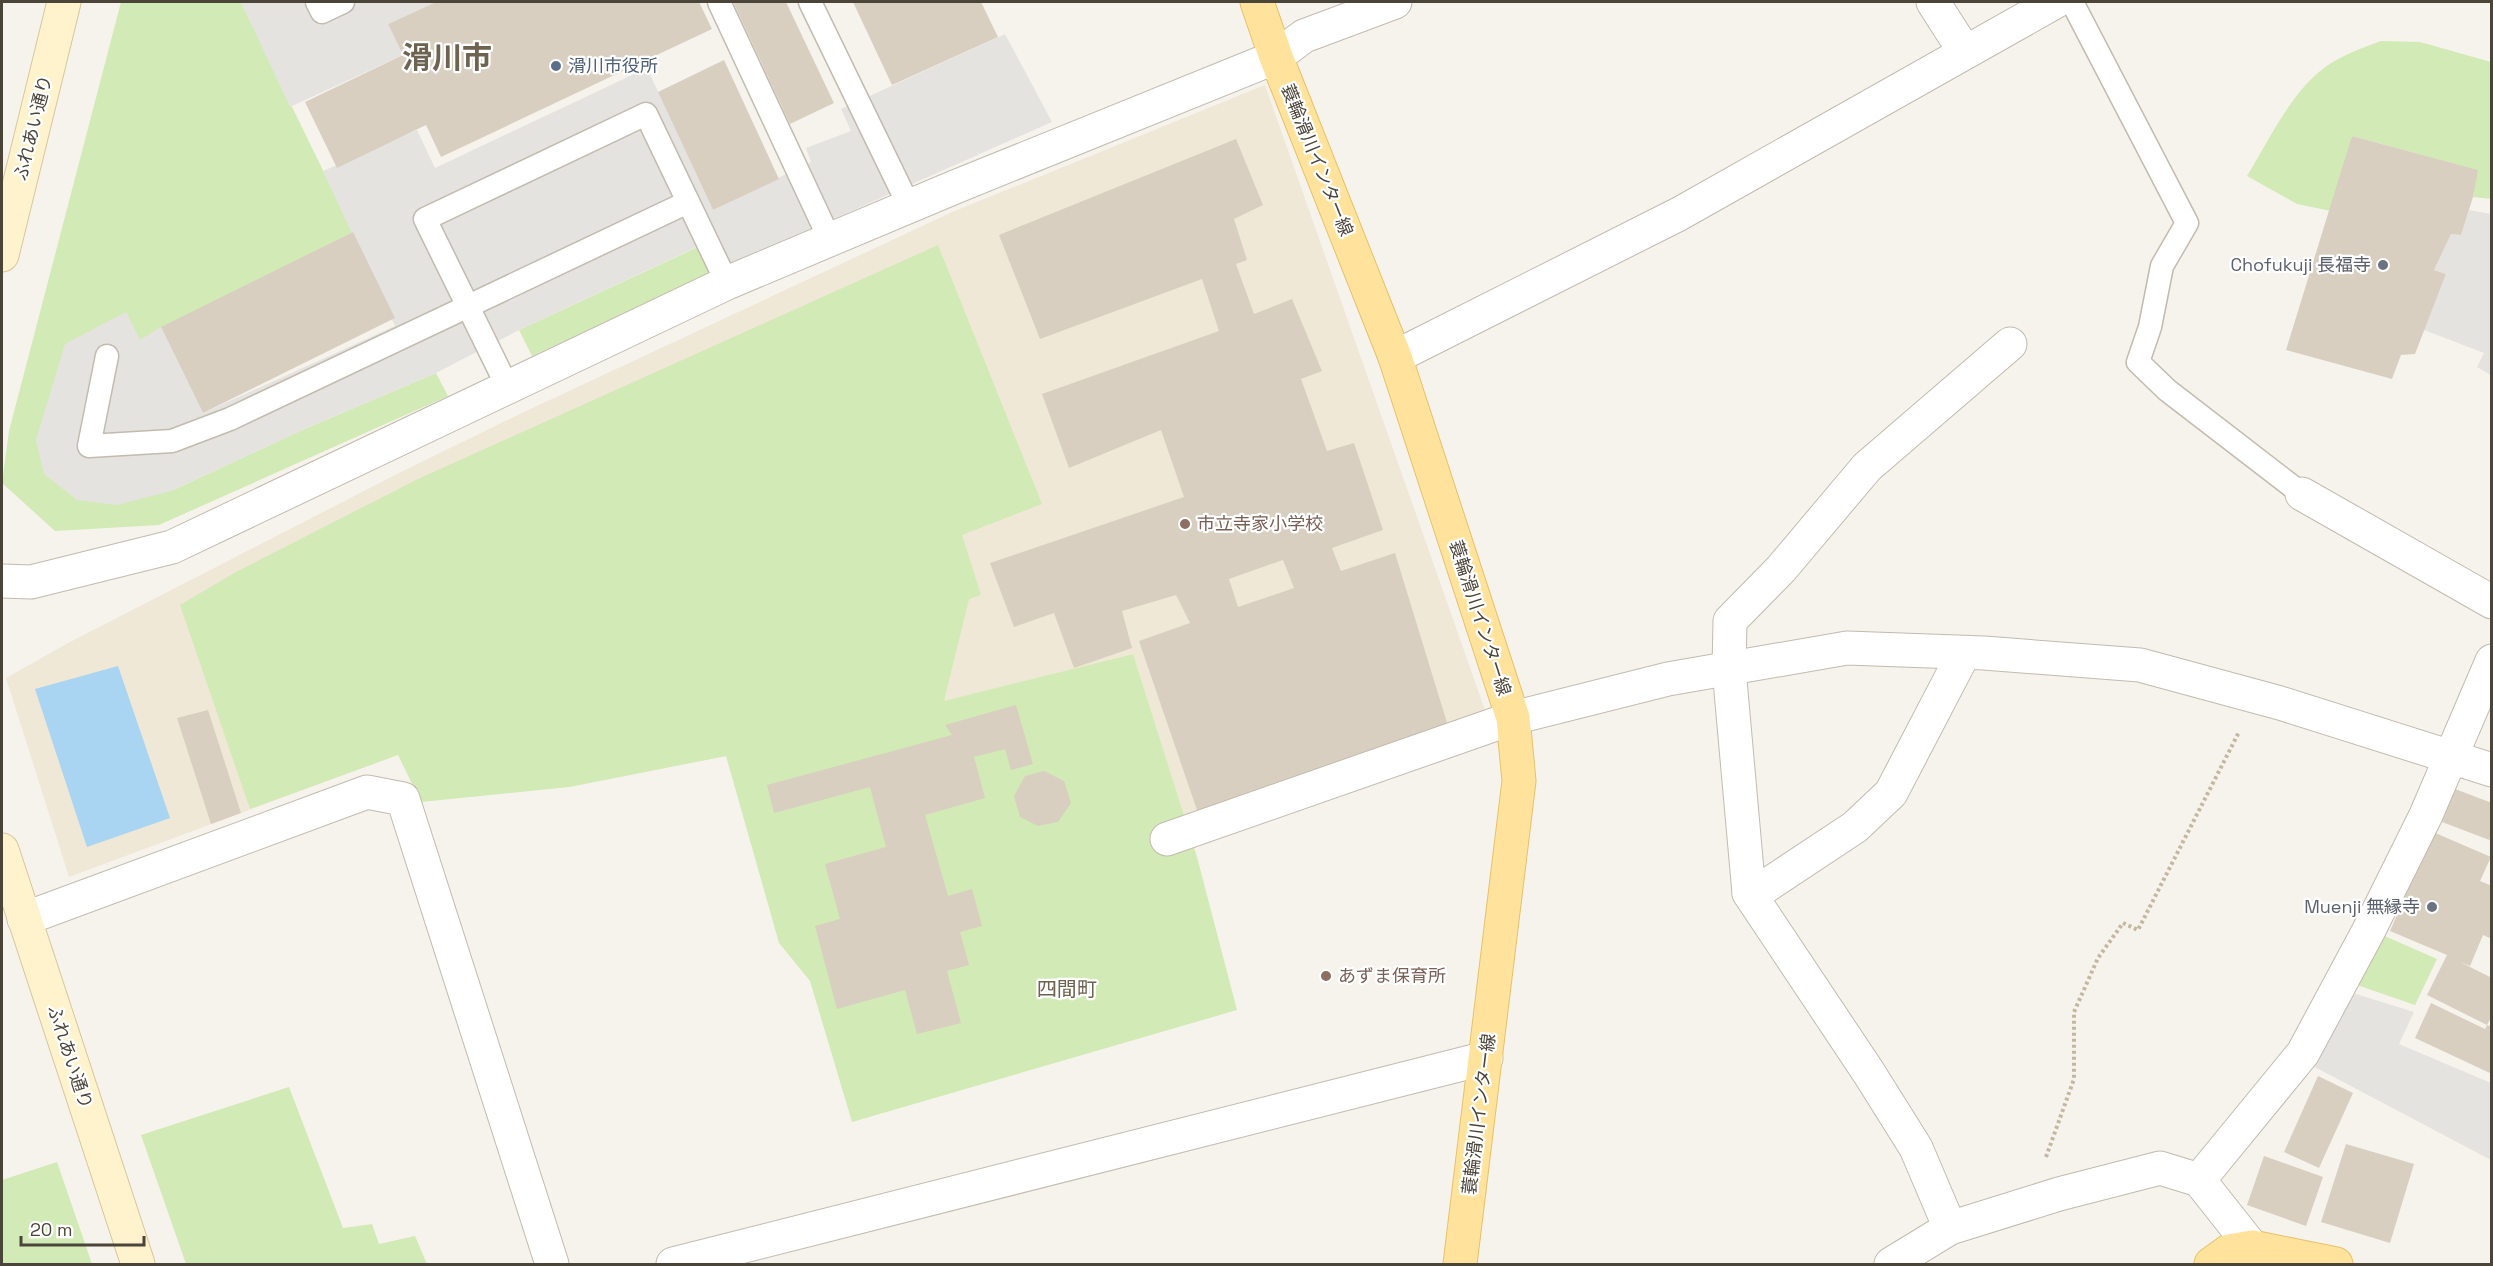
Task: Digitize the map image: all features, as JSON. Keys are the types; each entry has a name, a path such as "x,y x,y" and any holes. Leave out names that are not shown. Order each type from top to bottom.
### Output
{"main road":[{"name":"蓑輪滑川インター線","path":"1257,2 1276,57 1395,357 1513,718 1519,781 1460,1264"},
{"path":"2211,1264 2229,1251 2252,1246 2336,1264"}],"street":[{"name":"ふれあい通り","path":"2,255 64,2"},
{"path":"2,581 31,582 172,547 727,283 909,206 1276,57 1304,36 1395,2"},
{"path":"1933,2 1965,52"},
{"path":"1395,357 1678,214 2055,2"},
{"path":"1950,1228 1916,1148 1749,893 1729,669 1730,621 1781,569 1867,467 2010,345"},
{"path":"2302,494 2492,602"},
{"path":"1167,839 1513,718 1668,679 1847,648 1964,652 2140,665 2257,696 2492,770"},
{"path":"1749,893 1766,886 1855,827 1891,793 1964,652"},
{"path":"2199,1180 2303,1053 2369,930 2452,756 2492,661"},
{"path":"24,919 366,792 403,799 552,1264"},
{"name":"ふれあい通り","path":"2,850 138,1264"},
{"path":"673,1264 1486,1058"},
{"path":"1891,1264 1950,1228 2028,1203 2160,1168 2199,1180 2252,1246"}],"lane":[{"path":"317,2 322,12 343,2"},
{"path":"719,2 830,240"},
{"path":"810,2 909,206"},
{"path":"2072,2 2187,222 2162,266 2150,327 2138,362 2167,390 2302,494"},
{"path":"508,388 425,219 646,114 727,283"},
{"path":"107,356 89,446 172,441 230,419 468,304 688,202"}],"path":[{"path":"2028,1203 2062,1119 2074,1078 2074,1012 2088,980 2098,958 2123,924 2138,930 2257,696"}],"shaded area":[{"path":"241,2 436,2 388,24 403,55 290,107"},
{"path":"1005,34 1052,122 712,273 699,246 519,330 436,373 300,431 171,491 117,505 77,500 44,474 36,440 65,344 126,312 140,340 161,327 203,413 395,326 323,171 417,130 435,168 647,68 713,210 811,162 806,148 851,131 841,109"},
{"path":"1265,85 1486,713 1184,818 1133,654 726,756 569,787 397,755 69,877 6,678 68,643 401,472 524,412 950,213"},
{"path":"2469,210 2491,214 2491,375 2477,367 2484,353 2424,330 2446,274 2434,270 2451,234 2461,235"},
{"path":"2353,993 2414,1012 2399,1044 2491,1083 2491,1160 2309,1064"}],"green space":[{"path":"121,2 241,2 353,232 140,340 171,491 300,431 436,373 448,396 159,525 55,531 2,483 9,431"},
{"path":"2381,41 2420,42 2491,62 2491,199 2473,197 2477,170 2352,136 2331,211 2297,204 2247,176 2279,121 2308,82 2333,62"},
{"path":"938,245 1042,504 962,535 981,595 969,599 944,701 1133,654 1197,857 1237,1010 852,1122 810,981 779,943 726,756 569,787 421,802 398,755 250,809 180,605 236,572 418,479"},
{"path":"700,246 712,273 532,356 519,330"},
{"path":"2380,934 2437,959 2415,1005 2357,985"},
{"path":"289,1087 343,1228 372,1224 379,1244 415,1236 427,1264 186,1264 141,1135"},
{"path":"57,1162 92,1264 2,1264 2,1180"}],"water":[{"path":"118,666 170,818 87,847 35,689"}],"building":[{"path":"436,2 699,2 712,29 441,157 426,125 337,168 305,102 403,55 388,24"},
{"path":"733,2 786,2 834,103 790,124"},
{"path":"853,2 981,2 998,37 892,85"},
{"path":"724,60 779,179 713,210 658,92"},
{"path":"2352,136 2478,170 2473,197 2461,235 2451,234 2434,270 2446,274 2415,354 2401,355 2392,379 2286,350"},
{"path":"1236,139 1263,205 1234,219 1247,260 1236,264 1254,314 1292,299 1322,371 1301,379 1327,451 1354,443 1383,530 1332,548 1341,571 1395,553 1448,726 1198,813 1139,641 1190,623 1176,595 1122,611 1132,648 1074,668 1054,613 1014,627 990,563 1184,497 1161,430 1069,468 1042,394 1219,331 1202,279 1040,339 999,235","holes":["1283,560 1294,588 1238,607 1229,579"]},
{"path":"353,232 395,318 203,413 161,327"},
{"path":"1016,705 1033,764 1011,770 1005,749 974,757 985,798 925,815 948,896 972,889 982,926 960,932 969,965 947,971 961,1023 917,1034 905,990 837,1009 815,926 840,919 825,864 886,847 870,787 774,813 767,785 952,735 945,725"},
{"path":"208,710 241,813 211,824 177,718"},
{"path":"1044,771 1064,781 1071,803 1058,822 1038,826 1020,817 1014,796 1025,776"},
{"path":"2455,789 2492,803 2492,841 2442,822"},
{"path":"2433,832 2491,857 2480,881 2492,886 2492,939 2483,935 2470,966 2460,962 2492,978 2492,1016 2487,1025 2427,995 2447,955 2390,931"},
{"path":"2431,1003 2485,1029 2487,1025 2492,1027 2492,1074 2415,1038"},
{"path":"2318,1076 2353,1093 2319,1168 2284,1152"},
{"path":"2346,1144 2414,1164 2390,1243 2321,1222"},
{"path":"2264,1156 2323,1177 2306,1226 2247,1205"}],"place":[{"name":"滑川市役所","path":"556,66"},
{"name":"Chofukuji 長福寺","path":"2383,265"},
{"name":"市立寺家小学校","path":"1185,524"},
{"name":"Muenji 無縁寺","path":"2432,907"},
{"name":"あずま保育所","path":"1326,976"}],"district":[{"name":"滑川市","path":"447,58"},
{"name":"四間町","path":"1067,989"}]}
